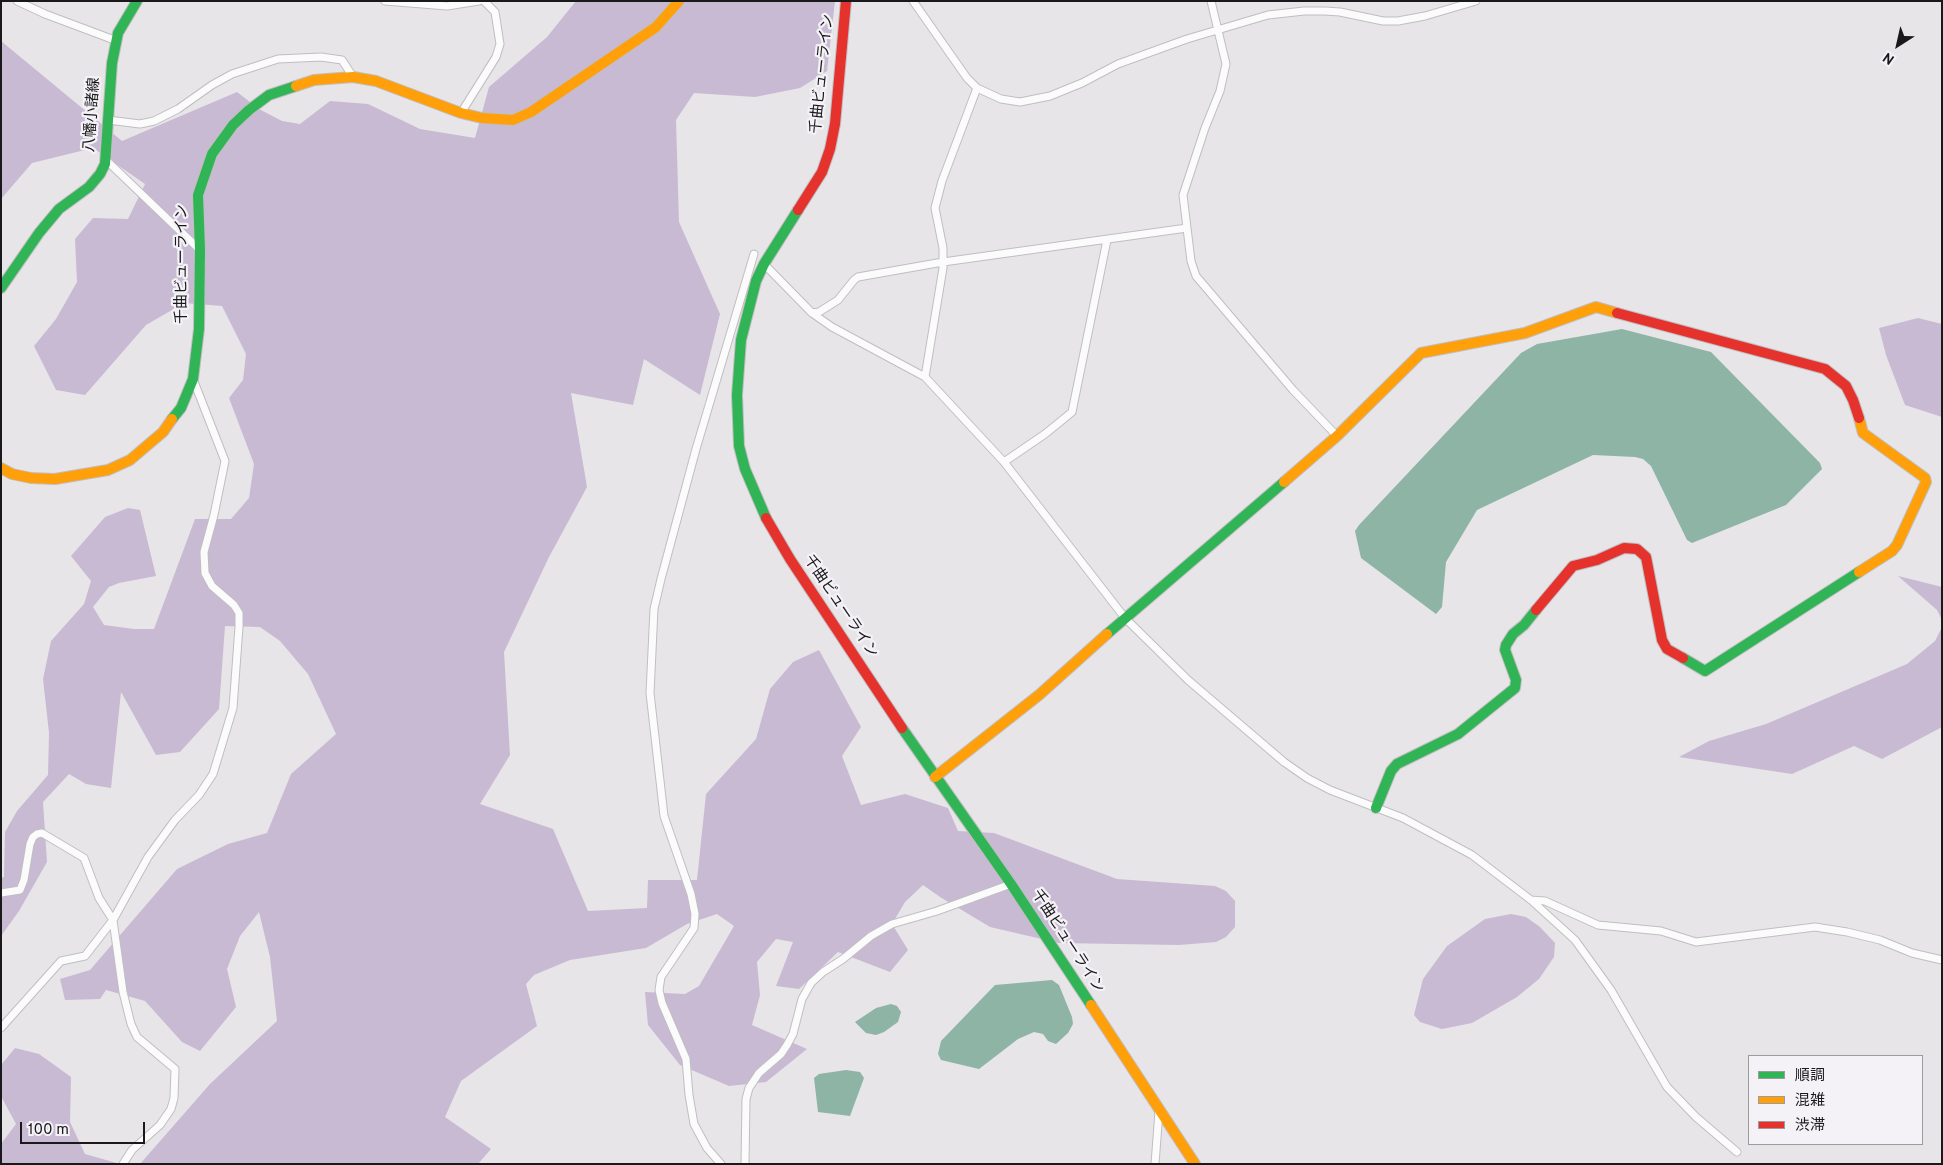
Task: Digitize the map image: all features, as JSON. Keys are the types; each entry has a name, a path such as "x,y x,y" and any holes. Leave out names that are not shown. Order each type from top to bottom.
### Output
{"street":[{"path":"17,1 45,14 117,40"},
{"name":"八幡小諸線","path":"1,288 39,233 59,209 89,187 100,174 106,160 112,63 117,40 125,19 137,1"},
{"path":"385,1 446,6 479,1"},
{"path":"461,113 496,57 500,44 495,12 484,1"},
{"name":"千曲ビューライン","path":"1,468 12,474 56,480 108,470 130,460 162,432 181,408 193,379 199,329 200,250 198,195 212,154 233,125 249,110 269,96 314,80 353,77 376,82 461,113 499,120 513,120 531,112 656,26 679,1"},
{"name":"千曲ビューライン","path":"846,1 835,124 830,149 822,172 764,264 756,281 741,340 736,395 739,446 745,469 770,527 790,559 935,776 1012,884 1195,1164"},
{"path":"913,1 967,78 977,88 1001,99 1020,102 1050,96 1082,83 1118,64 1218,29 1268,14 1304,11 1340,12 1383,21 1398,21 1425,16 1476,1"},
{"path":"1210,1 1218,29 1226,71 1183,195 1191,262 1196,276 1293,390 1337,436"},
{"path":"108,120 140,124 154,121 178,109 212,85 232,74 278,59 321,57 342,60 353,77"},
{"path":"925,376 943,262 935,208 942,181 977,88"},
{"path":"106,160 200,250"},
{"path":"812,313 819,312 838,300 858,277 943,262 1187,228"},
{"path":"1004,462 1045,434 1072,412 1107,240"},
{"path":"721,1164 707,1148 694,1124 686,1059 662,1004 659,990 661,977 694,928 695,914 691,894 664,816 650,694 654,609 661,579 696,449 754,254"},
{"path":"764,264 812,313 832,327 925,376 1004,462 1125,618 1188,680 1284,762 1307,778 1330,790 1404,818 1472,855 1531,900 1575,940 1611,990 1667,1087 1696,1118 1737,1152"},
{"path":"935,776 1039,695 1125,618 1337,436 1421,353 1525,333 1596,307 1825,369 1846,386 1853,400 1863,433 1922,475 1926,482 1897,545 1892,551 1705,670 1667,649 1665,646 1662,640 1646,557 1637,549 1624,548 1596,560 1573,566 1524,625 1513,634 1506,645 1505,650 1516,680 1514,688 1458,734 1397,764 1391,771 1376,808"},
{"path":"1,1028 61,961 85,956 113,920 148,857 175,820 199,795 213,774 233,708 239,613 234,605 212,586 206,573 204,552 225,461 193,379"},
{"path":"1,893 20,890 24,880 30,844 33,837 37,834 42,834 84,858 99,898 113,920 123,992 131,1024 137,1037 175,1070 172,1109 160,1126 132,1150 122,1164"},
{"path":"745,1164 746,1099 749,1088 759,1073 781,1054 787,1045 802,999 811,982 843,959 870,936 892,924 937,911 1012,884"},
{"path":"1531,900 1545,901 1598,925 1661,931 1696,942 1815,926 1872,938 1912,953 1942,960"},
{"path":"1155,1164 1159,1111"}],"shaded area":[{"path":"576,1 835,1 827,71 800,88 755,97 694,93 676,120 679,222 720,314 700,395 644,359 633,405 571,393 587,487 549,557 504,652 510,755 480,804 553,829 588,911 647,908 648,880 697,880 706,794 756,739 770,689 793,662 819,650 861,727 842,756 861,805 905,794 948,808 958,831 994,833 1117,879 1215,886 1226,891 1235,901 1235,927 1226,937 1216,942 1179,945 1059,943 990,927 923,885 905,902 892,924 908,950 890,972 838,952 799,989 776,986 793,942 776,939 757,962 760,995 752,1025 807,1049 766,1082 729,1086 680,1065 648,1025 645,992 685,994 699,986 734,926 717,914 687,924 646,948 570,960 534,975 526,984 537,1026 461,1081 445,1117 491,1149 478,1164 140,1164 210,1084 277,1021 270,957 259,912 240,936 227,969 236,1007 200,1051 182,1042 145,1001 106,990 100,999 65,1000 60,979 90,970 177,869 228,844 267,833 291,774 336,734 308,674 280,641 260,627 225,626 219,709 180,752 156,755 121,692 111,788 86,784 69,774 43,802 47,862 19,911 1,936 1,878 4,877 5,832 17,811 48,775 49,733 43,679 51,641 84,604 91,581 71,556 105,517 128,508 140,510 156,576 119,583 109,587 93,607 104,625 134,629 154,629 195,519 231,519 249,498 254,464 229,398 243,380 246,354 222,306 184,303 146,325 85,395 56,390 34,346 56,319 77,282 75,239 93,218 128,219 145,184 93,148 32,163 1,199 1,41 122,141 237,92 259,109 282,121 300,124 330,101 368,104 420,129 475,138 489,87 547,37"},
{"path":"1918,318 1942,324 1942,417 1905,405 1886,355 1879,328"},
{"path":"1622,329 1711,352 1820,463 1822,469 1786,505 1692,543 1687,540 1651,466 1643,459 1635,457 1593,455 1477,510 1446,562 1442,607 1436,614 1361,558 1355,531 1359,525 1521,353 1537,344"},
{"path":"1898,576 1942,587 1942,620 1937,610"},
{"path":"1942,627 1942,727 1882,759 1854,746 1792,774 1679,757 1709,741 1766,724 1907,664 1935,641"},
{"path":"1511,914 1526,917 1540,927 1555,943 1554,957 1539,979 1517,997 1472,1023 1442,1029 1420,1022 1414,1015 1423,979 1447,946 1485,919"},
{"path":"1052,980 1059,985 1073,1024 1068,1033 1056,1044 1048,1041 1043,1034 1034,1032 1018,1039 979,1069 941,1060 938,1054 941,1041 995,985"},
{"path":"891,1004 897,1006 901,1012 898,1022 884,1032 876,1035 866,1033 855,1022 876,1008"},
{"path":"15,1048 39,1054 71,1077 70,1122 85,1154 120,1164 1,1164 1,1144 16,1124 1,1096 1,1065"},
{"path":"846,1070 860,1072 864,1078 850,1116 818,1112 814,1078 819,1074"}],"traffic: fast":[{"path":"1,288 39,233 59,209 89,187 100,174 105,164 112,63 118,33 137,1"},
{"path":"172,419 181,408 193,379 199,329 200,250 198,195 212,154 233,125 249,110 269,95 296,86"},
{"path":"766,518 745,469 739,446 737,395 741,340 756,281 764,264 798,210"},
{"path":"1107,634 1284,482"},
{"path":"1683,658 1705,671 1859,572"},
{"path":"1376,808 1391,771 1397,764 1458,734 1515,688 1516,680 1505,650 1506,645 1513,634 1524,625 1536,610"},
{"path":"902,728 1011,884 1091,1005"}],"traffic: slow":[{"path":"296,86 314,80 353,77 376,81 461,113 482,118 513,120 531,112 656,27 679,1"},
{"path":"1284,482 1337,436 1421,353 1525,333 1596,307 1617,313"},
{"path":"1859,418 1863,433 1925,478 1926,482 1897,545 1892,551 1859,572"},
{"path":"1,468 12,474 31,478 55,479 108,470 130,460 163,432 172,419"},
{"path":"935,777 1039,695 1107,634"},
{"path":"1091,1005 1195,1164"}],"traffic: jam":[{"path":"798,210 822,172 830,149 835,124 846,1"},
{"path":"1617,313 1825,369 1846,386 1859,418"},
{"path":"766,518 790,559 902,728"},
{"path":"1536,610 1573,566 1597,560 1624,548 1637,549 1646,557 1662,640 1667,649 1683,658"}]}
